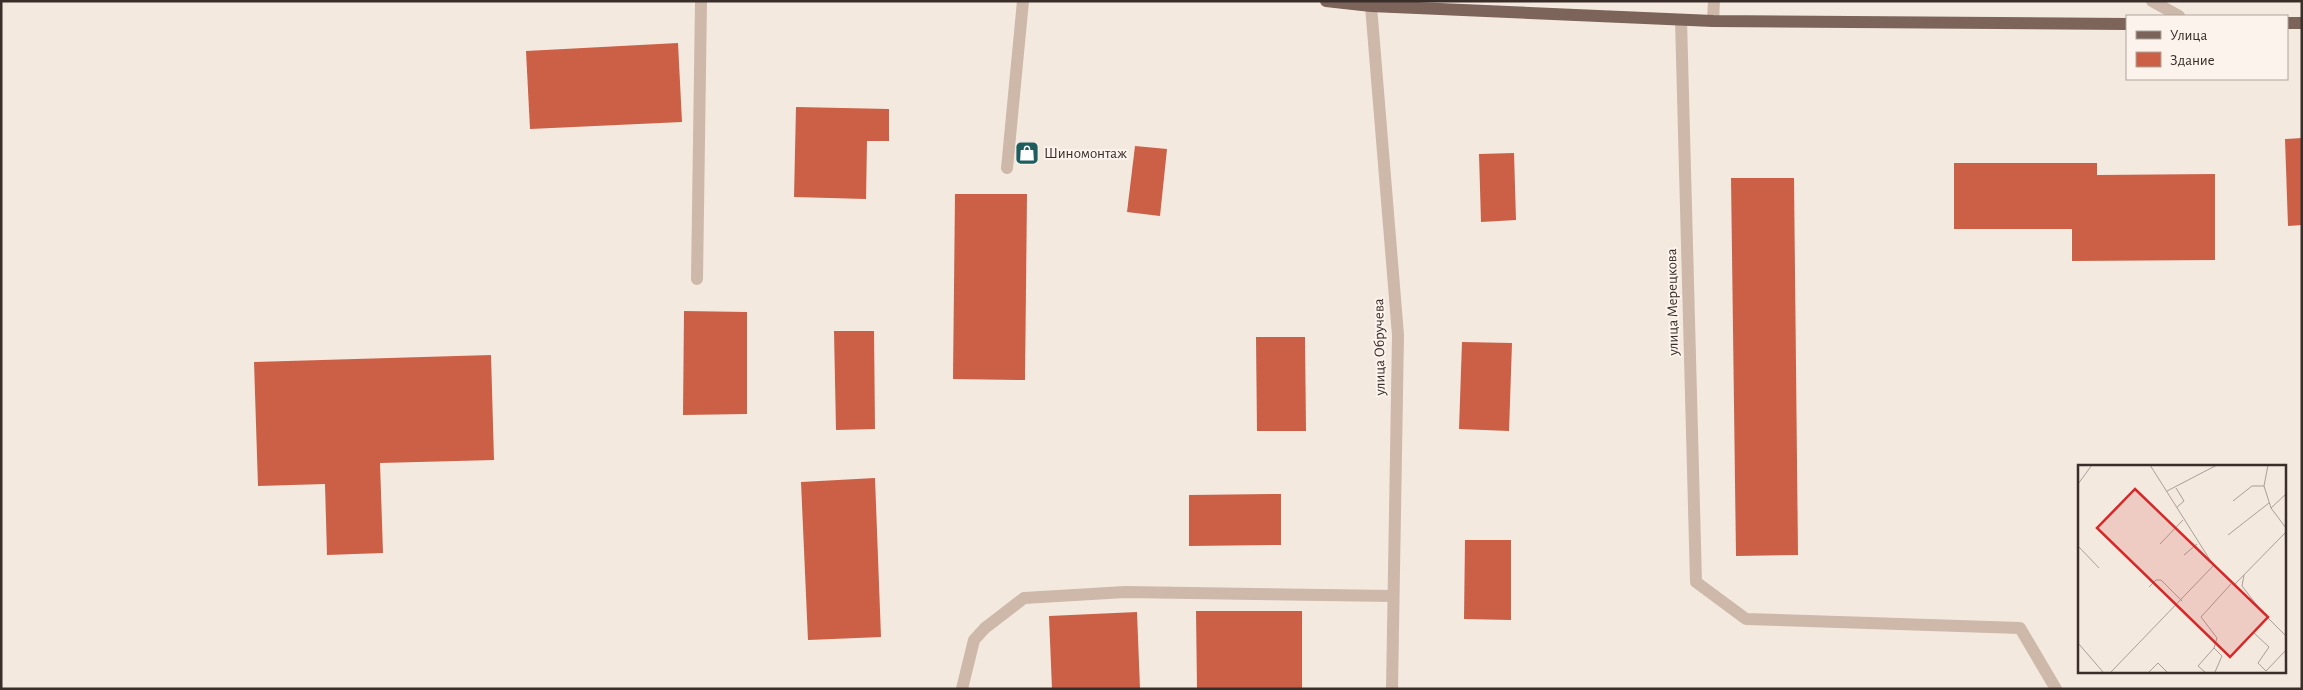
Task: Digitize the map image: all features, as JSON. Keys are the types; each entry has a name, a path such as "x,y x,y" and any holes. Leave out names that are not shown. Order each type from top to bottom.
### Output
{"main road":[{"path":"1326,1 1371,6 1714,21 2126,24"},
{"path":"2288,23 2302,23"}],"street":[{"path":"697,278 701,1"},
{"path":"1007,168 1023,1"},
{"path":"1714,1 1714,21"},
{"path":"2152,1 2177,15"},
{"name":"улица Обручева","path":"1371,6 1398,335 1392,689"},
{"name":"улица Мерецкова","path":"1681,20 1696,582 1746,619 2020,628 2056,689"},
{"path":"962,689 966,666 974,640 985,628 1024,598 1125,592 1393,596"}],"building":[{"path":"678,43 682,122 530,129 526,51"},
{"path":"796,107 889,109 889,141 867,141 866,199 794,197"},
{"path":"2302,138 2302,225 2288,226 2285,139"},
{"path":"1135,146 1167,149 1160,216 1127,212"},
{"path":"1514,153 1516,220 1481,222 1479,154"},
{"path":"1954,163 2097,163 2097,175 2215,174 2215,260 2072,261 2072,229 1954,229"},
{"path":"1731,178 1794,178 1798,555 1736,556"},
{"path":"955,194 1027,194 1025,380 953,379"},
{"path":"684,311 747,312 747,414 683,415"},
{"path":"834,331 874,331 875,429 836,430"},
{"path":"1256,337 1305,337 1306,431 1257,431"},
{"path":"1462,342 1512,343 1509,431 1459,429"},
{"path":"491,355 494,460 380,463 383,553 327,555 325,484 258,486 254,362"},
{"path":"875,478 881,637 808,640 801,482"},
{"path":"1281,494 1281,545 1189,546 1189,495"},
{"path":"1465,540 1511,540 1511,620 1464,619"},
{"path":"1196,611 1302,611 1302,689 1197,689"},
{"path":"1137,612 1140,689 1052,689 1049,616"}],"place":[{"name":"Шиномонтаж","path":"1027,153"}]}
